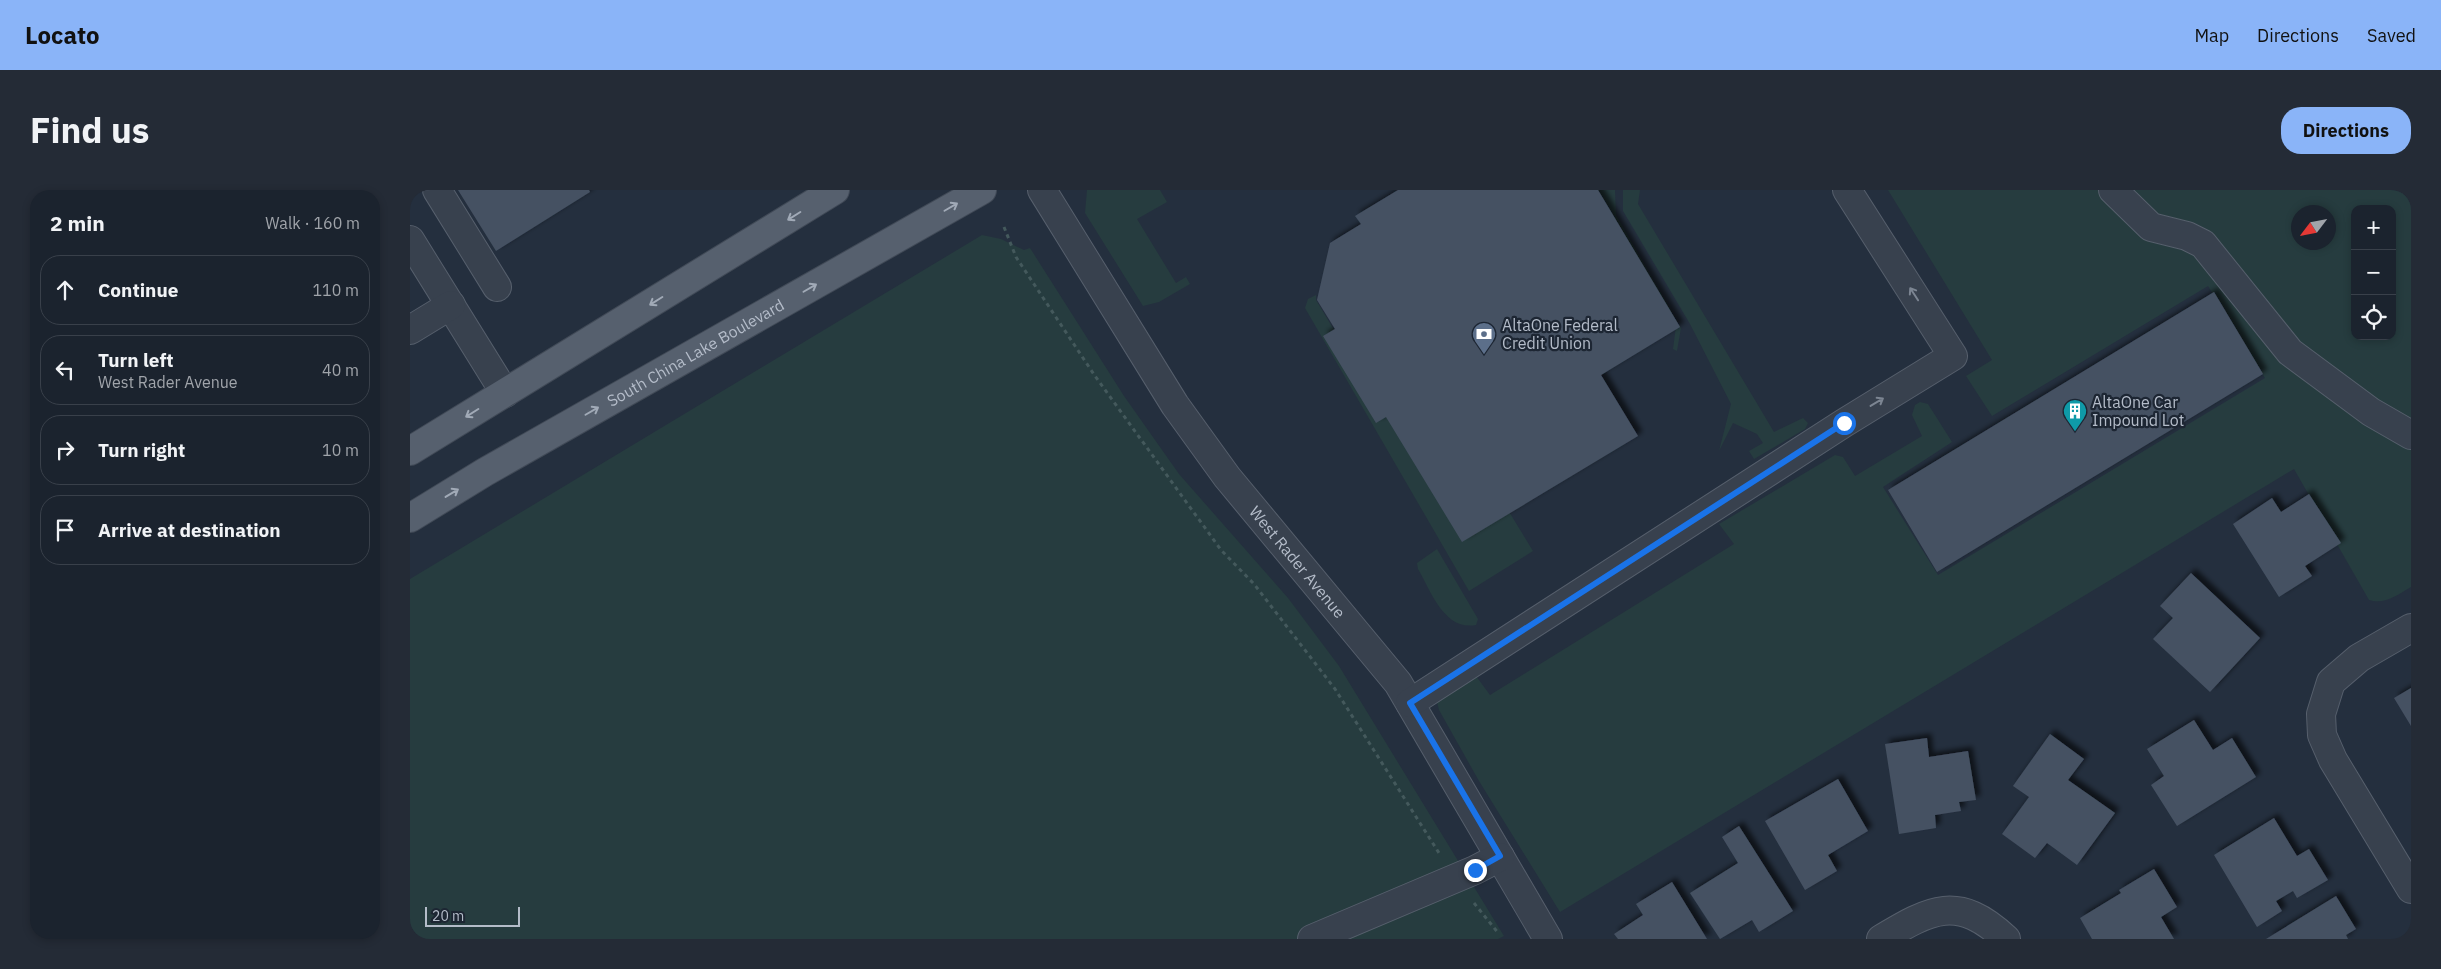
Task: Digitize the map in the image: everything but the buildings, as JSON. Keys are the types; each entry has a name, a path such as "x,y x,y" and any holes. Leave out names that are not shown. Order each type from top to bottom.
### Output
{"main road":[{"path":"410,451 835,190"},
{"name":"South China Lake Boulevard","path":"410,518 485,472 982,190"}],"street":[{"path":"437,190 497,287"},
{"name":"West Rader Avenue","path":"1042,190 1175,405 1227,476 1398,683 1548,939"},
{"path":"1410,703 1844,423 1953,356 1847,190"},
{"path":"2113,190 2151,227 2187,236 2202,244 2290,352 2371,412 2411,435"},
{"path":"410,240 505,393"},
{"path":"410,330 450,305"},
{"path":"2411,628 2359,658 2331,682 2321,714 2322,735 2333,760 2411,889"},
{"path":"1312,939 1475,870 1500,856"},
{"path":"1882,939 1917,917 1940,910 1960,911 1988,922 2006,939"}],"path":[{"path":"1004,227 1016,257 1095,376 1221,550 1254,584 1335,689 1440,854"},
{"path":"1471,900 1499,934"}],"green space":[{"path":"1087,190 1160,190 1167,202 1137,219 1176,283 1186,277 1190,284 1159,302 1143,306 1085,213"},
{"path":"1597,190 1615,190 1616,215 1681,328 1677,351 1673,349 1676,326"},
{"path":"1623,190 1640,190 1638,204 1774,432 1803,418 1808,423 1805,429 1754,459 1749,451 1763,443 1757,434 1733,423 1719,451 1731,404 1690,324 1623,211"},
{"path":"1888,190 2411,190 2411,587 2386,600 2369,600 2294,469 1560,912 1479,781 1439,710 1437,702 1476,676 1490,695 1734,544 1719,524 1835,455 1843,457 1855,476 1922,436 1912,415 1915,405 1920,402 1928,404 1952,442 1883,487 1938,575 2265,378 2208,286 1992,416 1966,376 1992,360"},
{"path":"982,235 1001,239 1024,250 1030,248 1124,396 1179,474 1288,598 1339,666 1504,936 1498,939 410,939 410,579"},
{"path":"1316,295 1316,300 1334,330 1325,335 1389,412 1508,510 1533,551 1469,591 1305,308 1308,299"},
{"path":"1437,549 1478,619 1476,625 1465,625 1455,622 1447,616 1440,608 1418,569 1417,563"}],"place":[{"name":"AltaOne Federal Credit Union","path":"1484,355"},
{"name":"AltaOne Car Impound Lot","path":"2075,432"}],"route":[{"path":"1475,870 1500,856 1410,703 1844,423"}]}
